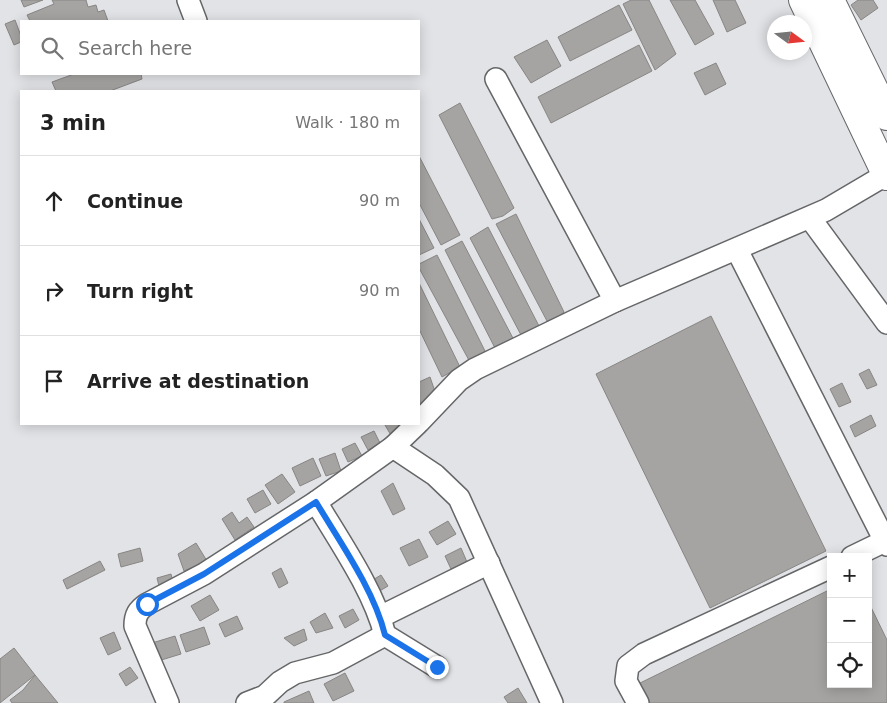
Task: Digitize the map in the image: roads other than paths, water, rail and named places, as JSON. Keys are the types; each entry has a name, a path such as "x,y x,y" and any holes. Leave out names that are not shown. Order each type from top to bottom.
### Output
{"highway":[{"path":"803,0 887,175"},
{"path":"830,0 887,116"}],"street":[{"path":"188,0 196,20"},
{"path":"496,79 615,301"},
{"path":"420,421 459,380 475,369 615,301 810,218 887,175"},
{"path":"810,218 887,323"},
{"path":"737,250 886,543 862,553"},
{"path":"168,703 135,626 135,617 140,609 204,574 316,502 393,447 416,425"},
{"path":"393,447 435,475 459,498 552,703"},
{"path":"316,502 356,570 383,626 437,667"},
{"path":"248,703 265,696 280,682 295,673 333,663 383,626 489,562"},
{"path":"638,703 626,681 628,666 644,654 827,568"}]}
